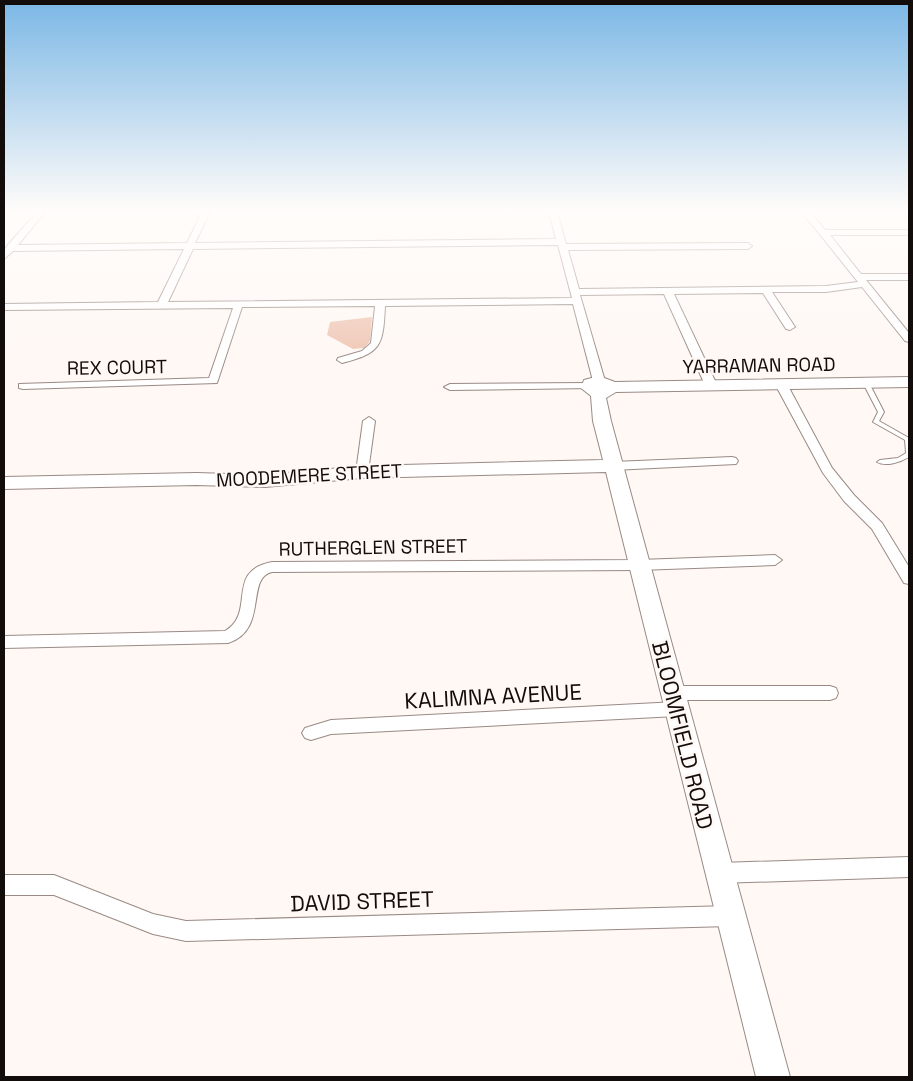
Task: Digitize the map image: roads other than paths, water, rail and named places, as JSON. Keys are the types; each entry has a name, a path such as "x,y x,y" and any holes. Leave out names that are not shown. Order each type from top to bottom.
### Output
{"street":[{"path":"162,306 183,262"},
{"name":"BLOOMFIELD ROAD","path":"567,262 600,387 598,398 613,466 773,1077"},
{"path":"847,262 909,339"},
{"path":"4,307 380,304 668,292 826,289 862,281 909,277"},
{"path":"766,290 790,327"},
{"path":"668,292 711,386"},
{"path":"342,360 363,356 372,350 377,343 380,304"},
{"path":"213,381 238,306"},
{"name":"REX COURT","path":"22,386 213,381 225,386"},
{"name":"YARRAMAN ROAD","path":"450,387 711,386 909,382"},
{"path":"781,384 827,470 849,498 877,526 909,579"},
{"path":"362,472 369,421"},
{"path":"613,466 732,461"},
{"name":"MOODEMERE STREET","path":"4,483 196,480 265,481 362,472 613,466"},
{"name":"RUTHERGLEN STREET","path":"4,642 228,637 238,634 244,625 254,579 260,570 272,567 639,564 775,560"},
{"name":"KALIMNA AVENUE","path":"311,733 332,727 675,701 830,693"},
{"path":"719,873 909,867"},
{"name":"DAVID STREET","path":"4,885 54,885 153,924 186,932 730,916"}],"lane":[{"path":"866,383 881,412 876,422 908,440 909,453 898,460 880,462"}]}
